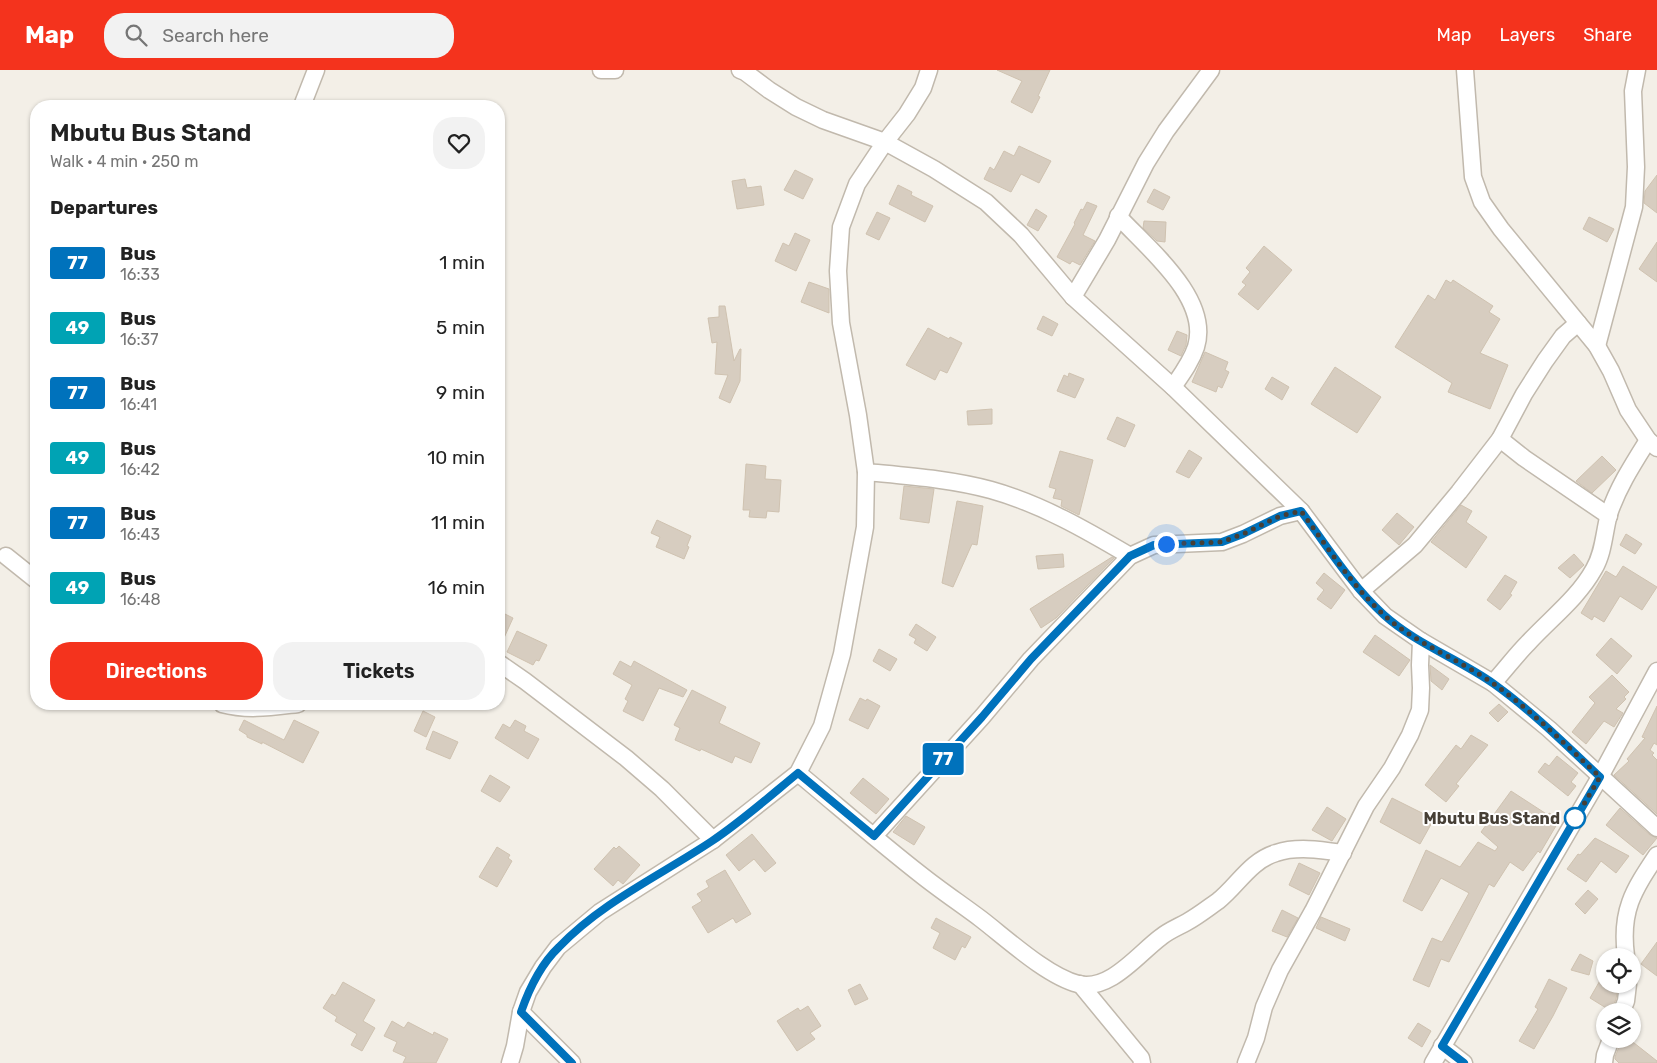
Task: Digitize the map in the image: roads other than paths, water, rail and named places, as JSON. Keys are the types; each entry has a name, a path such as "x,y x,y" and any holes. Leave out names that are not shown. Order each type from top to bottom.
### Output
{"street":[{"path":"304,100 316,70"},
{"path":"601,70 615,70"},
{"path":"743,70 769,90 796,107 823,120 885,142 934,169 986,202 1021,235 1074,297 1173,387 1301,511 1361,591 1385,616 1421,641 1493,683 1549,728 1657,828"},
{"path":"510,1063 521,1012 528,992 558,947 600,912 713,840 798,773 822,726 842,654 866,527 866,472 841,322 838,271 841,227 857,184 885,142 907,114 923,88 929,70"},
{"path":"1074,297 1146,164 1166,131 1211,70"},
{"path":"1465,70 1473,177 1482,202 1501,229 1597,346 1611,371 1628,410 1653,444 1620,487 1609,516 1602,550 1596,567 1568,602 1527,644 1493,683"},
{"path":"1597,346 1634,207 1636,167 1633,90 1637,70"},
{"path":"1118,216 1176,278 1194,312 1199,329 1196,346 1189,364 1173,387"},
{"path":"1361,591 1415,545 1500,439 1524,394 1545,361 1563,336 1578,323"},
{"path":"1500,439 1524,458 1609,516"},
{"path":"866,472 936,479 991,490 1080,526 1130,556"},
{"path":"874,836 982,717 1031,659 1130,556 1154,545 1222,542 1280,516 1301,511"},
{"path":"6,556 30,575"},
{"path":"1246,1063 1256,1038 1264,1007 1280,970 1366,806 1402,753 1414,726 1420,710 1422,688 1420,665 1421,641"},
{"path":"505,667 626,758 662,788 713,840"},
{"path":"1433,1063 1600,777 1652,692 1657,671"},
{"path":"798,773 921,875 1028,956 1062,977 1080,984 1095,984 1113,977 1161,936 1189,921 1220,900 1246,872 1260,860 1276,852 1302,849 1343,853"},
{"path":"1625,948 1626,911 1636,886 1657,855"},
{"path":"1080,984 1141,1058 1142,1063"},
{"path":"521,1012 572,1063"},
{"path":"1442,1046 1464,1063"},
{"path":"1604,1063 1608,1048"}],"place":[{"name":"Mbutu Bus Stand","path":"1575,818"}]}
